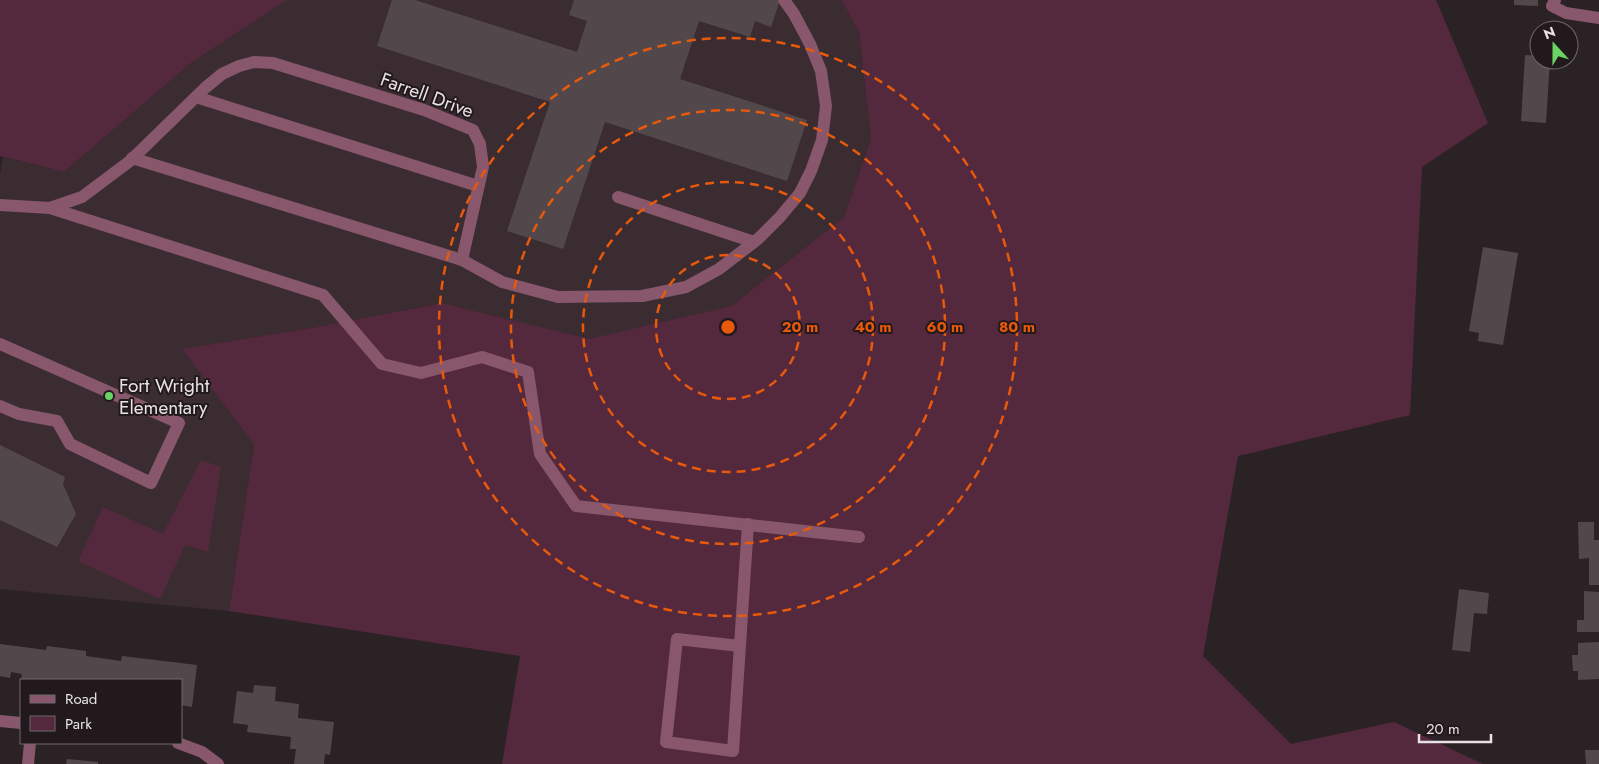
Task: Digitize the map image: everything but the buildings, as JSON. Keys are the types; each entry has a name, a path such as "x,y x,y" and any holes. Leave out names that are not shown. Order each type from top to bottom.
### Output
{"street":[{"path":"132,158 462,260 502,282 558,297 642,296 686,287 719,269 754,242 780,217 800,193 811,171 822,140 826,106 821,71 810,44 784,0"},
{"path":"1555,0 1552,6 1566,14 1599,18"},
{"name":"Farrell Drive","path":"0,206 50,208 82,197 132,158 222,74 239,66 254,62 273,63 424,110 474,130 480,144 483,167 462,260"},
{"path":"196,97 478,186"},
{"path":"618,197 754,242"},
{"path":"50,208 323,295 382,364 421,374 482,356 528,372 540,454 576,506 859,537"},
{"path":"0,344 179,423 151,483 70,444 57,421 19,414 0,406"},
{"path":"740,646 677,639 666,742 733,751 740,646 748,524"},
{"path":"0,721 20,723"},
{"path":"28,764 30,744"},
{"path":"181,744 202,752 218,764"}],"shaded area":[{"path":"287,0 841,0 859,32 871,139 844,217 731,306 589,340 441,303 311,328 183,349 254,443 229,611 0,589 0,175 3,157 64,172 191,63"}],"green space":[{"path":"0,0 287,0 191,63 64,172 0,156"},
{"path":"841,0 1436,0 1488,123 1422,167 1410,415 1238,456 1203,656 1291,744 1394,722 1483,764 502,764 520,656 229,611 254,444 182,349 311,328 442,303 589,339 731,306 844,217 871,139 859,32"},
{"path":"201,460 221,467 208,552 185,545 160,599 78,561 103,507 163,534"}],"place":[{"name":"Fort Wright Elementary","path":"109,396"}]}
